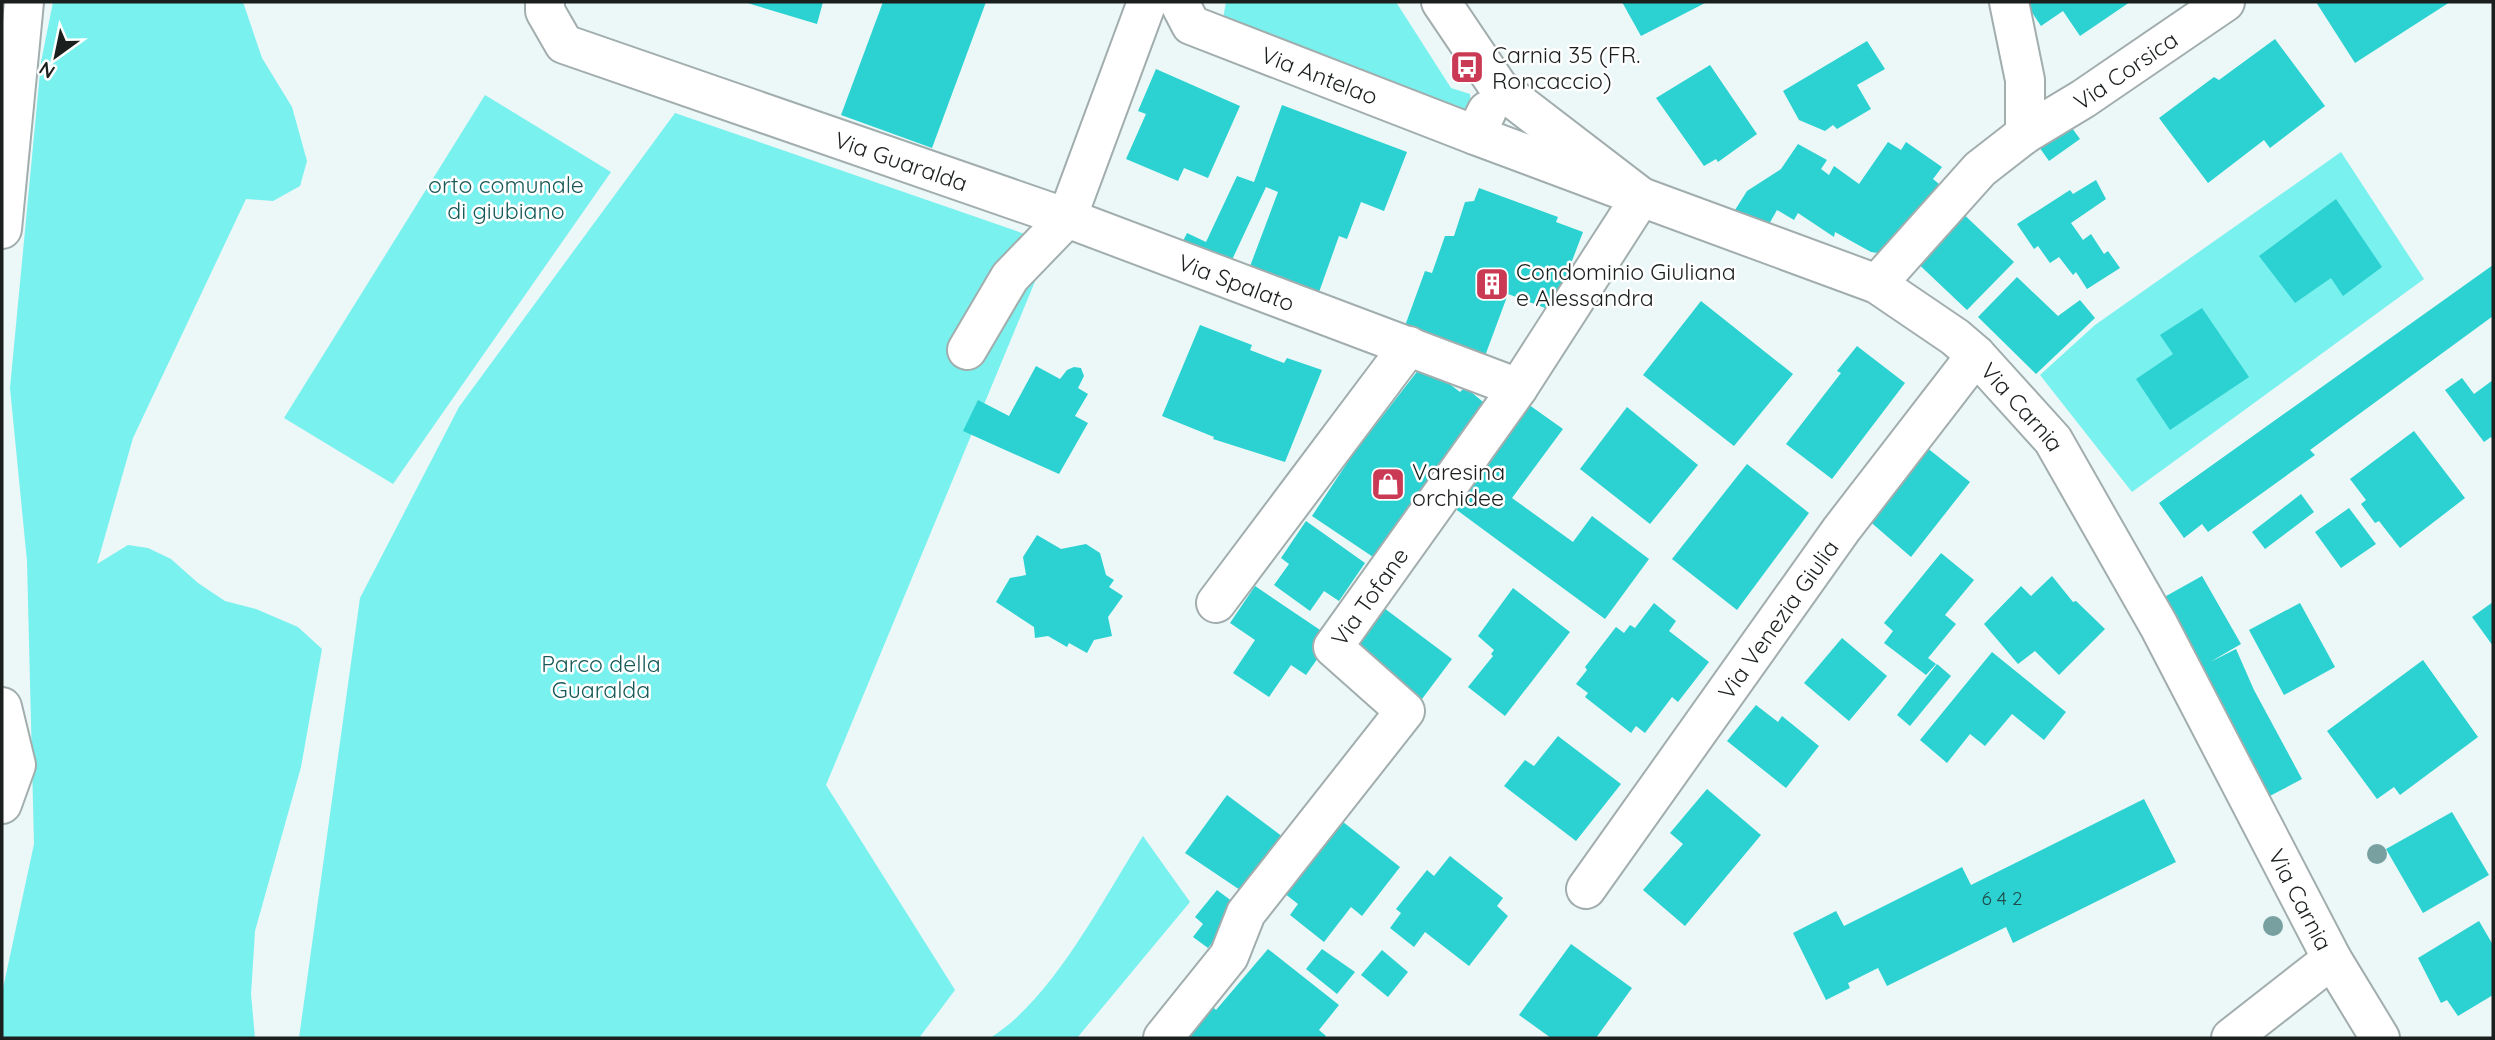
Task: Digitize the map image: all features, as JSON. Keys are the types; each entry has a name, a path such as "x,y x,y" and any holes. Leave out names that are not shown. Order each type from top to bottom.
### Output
{"street":[{"path":"2,229 24,2"},
{"name":"Via Guaralda","path":"545,2 545,10 564,44 1066,218"},
{"path":"967,350 1010,277 1066,218 1147,2"},
{"name":"Via Antelao","path":"1179,2 1191,25 1642,197"},
{"name":"Via Carnia","path":"1441,2 1499,88 1642,197 1877,285 1955,337 1976,355 2053,440 2159,626 2332,959 2380,1038"},
{"path":"2009,2 2025,80 2025,134"},
{"name":"Via Corsica","path":"1877,285 1980,169 2025,134 2083,99 2225,2"},
{"path":"1475,135 1499,88"},
{"name":"Via Tofane","path":"1163,1038 1229,956 1246,913 1405,711 1333,647 1518,388 1642,197"},
{"name":"Via Spalato","path":"1066,218 1518,388"},
{"path":"1216,603 1409,346"},
{"name":"Via Venezia Giulia","path":"1586,889 1841,530 1976,355"},
{"path":"2,804 16,765 3,718"},
{"path":"2231,1038 2332,959"}],"green space":[{"path":"53,2 243,2 262,58 292,107 307,161 300,186 273,201 246,199 133,438 97,564 128,545 148,548 171,559 198,583 225,601 256,609 298,627 322,649 301,767 255,931 251,994 255,1038 2,1038 2,993 34,844 27,561 10,388 41,62"},
{"path":"1226,2 1396,2 1451,88 1470,94 1471,110 1462,116 1223,19"},
{"name":"orto comunale di giubiano","path":"485,95 611,172 393,484 284,418"},
{"name":"Parco della Guaralda","path":"675,113 1051,243 826,785 955,990 919,1038 299,1038 360,598 459,407"},
{"path":"2341,152 2424,279 2132,492 2040,375 2095,325"},
{"path":"1143,836 1190,902 1077,1038 990,1038 1013,1021 1056,974"}],"building":[{"path":"744,2 823,2 817,24"},
{"path":"883,2 986,2 932,148 841,115"},
{"path":"1622,2 1707,2 1641,36"},
{"path":"2025,2 2130,2 2080,36 2063,11 2041,26"},
{"path":"2316,2 2450,2 2355,63"},
{"path":"2275,39 2325,106 2270,148 2264,140 2208,183 2159,118 2214,77 2219,80"},
{"path":"1867,41 1885,69 1857,85 1871,109 1837,129 1833,125 1825,131 1799,120 1783,91"},
{"path":"1710,65 1757,134 1718,162 1716,159 1704,166 1656,98"},
{"path":"1156,69 1240,106 1208,178 1184,168 1178,181 1126,159 1146,114 1138,111"},
{"path":"1282,105 1407,152 1384,211 1361,202 1347,239 1339,236 1318,295 1249,269 1278,192 1266,187 1231,262 1179,249 1187,233 1206,242 1237,176 1254,182"},
{"path":"2067,121 2080,139 2049,161 2037,144"},
{"path":"1888,142 1901,150 1906,142 1942,167 1933,179 1939,184 1885,254 1871,252 1835,232 1834,237 1798,213 1794,220 1777,210 1768,226 1735,210 1747,191 1781,169 1798,144 1827,160 1821,169 1829,175 1834,166 1859,184"},
{"path":"2096,180 2106,199 2071,223 2083,240 2091,234 2104,254 2108,251 2120,268 2087,289 2076,272 2073,275 2059,257 2050,263 2038,246 2034,249 2017,224 2070,190 2073,194"},
{"name":"Condominio Giuliana e Alessandra","path":"1479,188 1558,217 1556,222 1583,232 1553,311 1508,294 1482,364 1402,334 1425,271 1432,273 1445,236 1454,236 1465,202 1474,201"},
{"path":"2336,199 2382,267 2343,296 2331,278 2295,303 2259,256"},
{"path":"1956,207 2014,262 1967,310 1910,256"},
{"path":"2493,265 2493,316 2310,450 2315,455 2208,532 2202,524 2184,538 2159,503"},
{"path":"2017,277 2058,316 2080,300 2095,318 2036,374 1978,317"},
{"path":"1701,301 1793,374 1734,446 1643,375"},
{"path":"2202,308 2249,377 2170,430 2136,379 2173,354 2160,335"},
{"path":"1200,325 1252,345 1250,350 1284,363 1287,358 1322,370 1285,462 1213,439 1214,437 1162,416"},
{"path":"1857,346 1905,383 1832,479 1786,444 1841,373 1837,371"},
{"path":"1423,364 1460,392 1465,387 1488,406 1382,563 1312,516 1353,454"},
{"path":"1036,366 1060,379 1067,370 1081,368 1084,376 1078,388 1088,394 1075,416 1088,423 1059,474 963,431 978,400 1009,416"},
{"path":"2462,378 2474,394 2493,380 2493,440 2491,437 2484,442 2445,390"},
{"path":"1525,402 1563,429 1512,498 1573,542 1592,516 1649,559 1605,619 1450,505"},
{"path":"1627,407 1698,465 1650,524 1580,469"},
{"path":"2414,431 2465,498 2400,548 2379,521 2375,523 2361,504 2366,500 2350,479"},
{"path":"1926,447 1970,482 1911,557 1867,519"},
{"path":"1747,464 1809,513 1737,610 1672,559"},
{"path":"2301,494 2314,512 2265,549 2252,532"},
{"path":"2349,508 2376,544 2341,568 2315,532"},
{"path":"1306,521 1365,563 1339,601 1324,591 1310,611 1274,585 1289,564 1281,558"},
{"path":"1037,535 1061,549 1086,544 1100,553 1106,575 1114,580 1109,587 1123,596 1108,617 1112,636 1094,640 1087,653 1069,643 1067,647 1048,636 1035,638 1034,627 996,602 1010,578 1026,575 1023,557"},
{"path":"1941,553 1974,580 1945,615 1956,624 1928,658 1936,664 1926,675 1884,643 1893,631 1884,623"},
{"path":"2052,576 2073,602 2076,601 2105,629 2059,675 2035,651 2018,664 1984,624 2021,586 2031,596"},
{"path":"2202,576 2241,644 2210,662 2236,649 2254,690 2302,779 2266,798 2159,600"},
{"path":"1255,586 1332,638 1306,675 1291,665 1269,697 1233,673 1255,640 1230,623"},
{"path":"1513,588 1570,632 1505,716 1468,687 1493,656 1491,654 1494,650 1478,636"},
{"path":"1376,602 1452,659 1419,703 1343,646"},
{"path":"2493,602 2493,646 2472,617"},
{"path":"1654,603 1676,621 1669,631 1709,662 1678,702 1672,697 1645,733 1636,726 1631,733 1585,697 1588,693 1576,684 1587,670 1585,667 1616,627 1624,633 1630,625 1635,628"},
{"path":"2300,603 2335,667 2284,695 2249,630"},
{"path":"1842,638 1887,676 1849,721 1804,683"},
{"path":"1992,652 2066,712 2044,740 2012,714 1985,746 1970,734 1947,763 1920,740"},
{"path":"2423,660 2478,737 2400,795 2394,787 2377,799 2327,731"},
{"path":"1937,664 1951,676 1910,726 1897,715"},
{"path":"1756,705 1778,722 1782,716 1819,746 1786,788 1727,741"},
{"path":"1558,736 1621,784 1576,841 1504,786 1525,760 1534,766"},
{"path":"1707,789 1761,835 1685,926 1643,890 1683,844 1670,833"},
{"path":"1227,795 1287,840 1246,894 1185,853"},
{"path":"2144,799 2176,862 2013,943 2006,927 1887,986 1878,968 1848,983 1850,988 1826,1000 1793,933 1836,911 1844,926 1962,867 1971,885"},
{"path":"2452,812 2489,875 2423,913 2386,849"},
{"path":"1333,814 1400,867 1362,916 1351,907 1324,942 1290,915 1298,904 1275,886"},
{"path":"1450,856 1503,898 1497,906 1508,916 1469,966 1425,932 1414,947 1390,928 1401,913 1396,909 1427,870 1434,876"},
{"path":"1217,890 1241,908 1208,948 1193,937 1203,924 1195,917"},
{"path":"2479,921 2493,945 2493,995 2458,1016 2447,1000 2441,1003 2418,958"},
{"path":"1571,944 1632,988 1596,1038 1551,1038 1519,1015"},
{"path":"1268,949 1339,1005 1319,1030 1326,1036 1184,1038 1212,1006 1216,1010"},
{"path":"1322,949 1355,972 1337,994 1306,969"},
{"path":"1382,950 1408,972 1388,997 1361,975"}],"place":[{"name":"Carnia 35 (FR. Roncaccio)","path":"1467,67"},
{"name":"Condominio Giuliana e Alessandra","path":"1492,284"},
{"name":"Varesina orchidee","path":"1388,484"}]}
